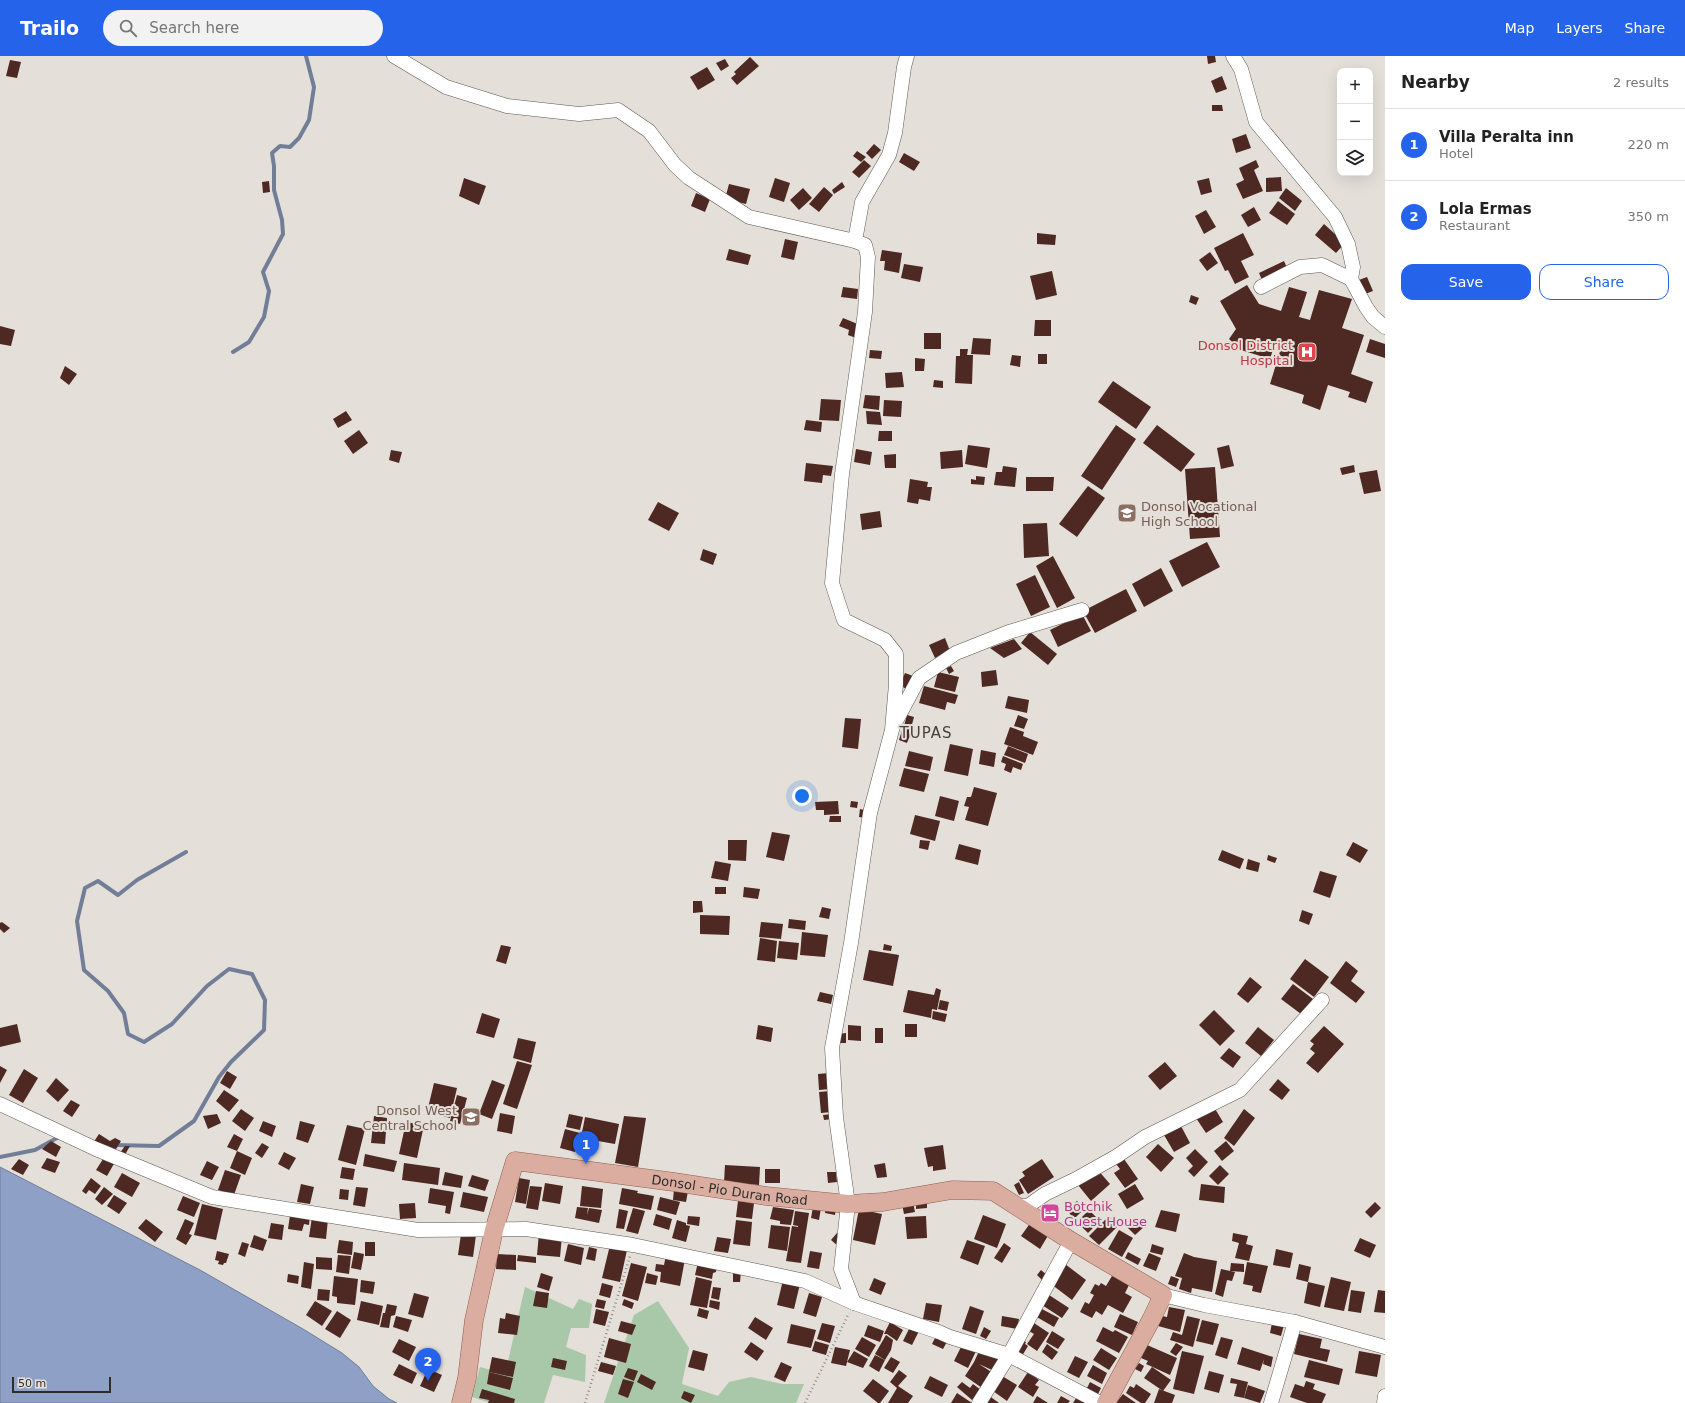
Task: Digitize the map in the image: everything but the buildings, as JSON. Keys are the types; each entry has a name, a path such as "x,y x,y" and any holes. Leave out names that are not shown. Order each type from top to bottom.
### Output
{"main road":[{"name":"Donsol - Pio Duran Road","path":"461,1403 467,1378 474,1320 494,1230 515,1161 766,1196 848,1204 882,1202 952,1190 993,1191 1071,1241 1163,1295"},
{"path":"1106,1403 1163,1295"}],"street":[{"path":"394,56 446,87 507,106 579,114 618,110 649,130 675,165 689,178 749,217 855,241 864,246 868,257 865,312 842,474 832,583 844,620 885,640 896,654 896,684 892,730 870,813 851,943 832,1048 836,1117 848,1204 841,1270 854,1303"},
{"path":"855,241 862,202 890,155 895,133 904,67 907,56"},
{"path":"1233,56 1241,69 1256,122 1335,217 1348,244 1353,267 1351,279"},
{"path":"1261,287 1300,267 1322,265 1351,279 1373,317 1385,327"},
{"path":"892,730 919,678 956,653 1009,632 1082,610"},
{"path":"1017,1206 1028,1206 1045,1194 1090,1171 1145,1137 1240,1090 1322,1000"},
{"path":"0,1104 96,1149 212,1197 418,1230 526,1229 633,1245 805,1281 854,1303 950,1337 1009,1355 1100,1403"},
{"path":"979,1403 1009,1355 1071,1241"},
{"path":"1163,1295 1204,1305 1295,1322 1385,1347"},
{"path":"1272,1403 1295,1322"},
{"path":"1384,1403 1385,1396"}],"path":[{"path":"585,1403 633,1245"},
{"path":"806,1403 854,1303"}],"green space":[{"path":"525,1287 573,1309 579,1299 592,1304 589,1328 571,1328 566,1347 586,1355 585,1382 553,1375 544,1403 490,1403 472,1397 480,1367 505,1374"},
{"path":"658,1301 689,1348 682,1384 718,1396 729,1382 751,1377 782,1384 804,1384 796,1403 604,1403 634,1315"}],"water":[{"path":"0,1167 200,1270 303,1329 342,1353 359,1367 373,1386 389,1399 397,1403 0,1403"}],"waterway":[{"path":"233,352 249,342 264,317 269,291 263,272 283,234 282,220 274,190 274,166 272,153 280,146 290,147 299,138 309,120 314,87 306,56"},
{"path":"114,1145 159,1146 194,1121 219,1077 231,1062 264,1030 265,1000 252,974 229,969 207,986 172,1024 144,1042 128,1034 124,1013 108,991 84,970 77,921 85,888 98,881 118,895 137,880 186,852"},
{"path":"0,1157 35,1150 57,1138 60,1138"}],"place":[{"name":"Donsol District Hospital","path":"1307,352"},
{"name":"Donsol Vocational High School","path":"1127,513"},
{"name":"Donsol West Central School","path":"471,1117"},
{"name":"Villa Peralta inn","path":"586,1164"},
{"name":"Botchik Guest House","path":"1050,1213"},
{"name":"Lola Ermas","path":"428,1381"}],"district":[{"name":"TUPAS","path":"926,733"}]}
